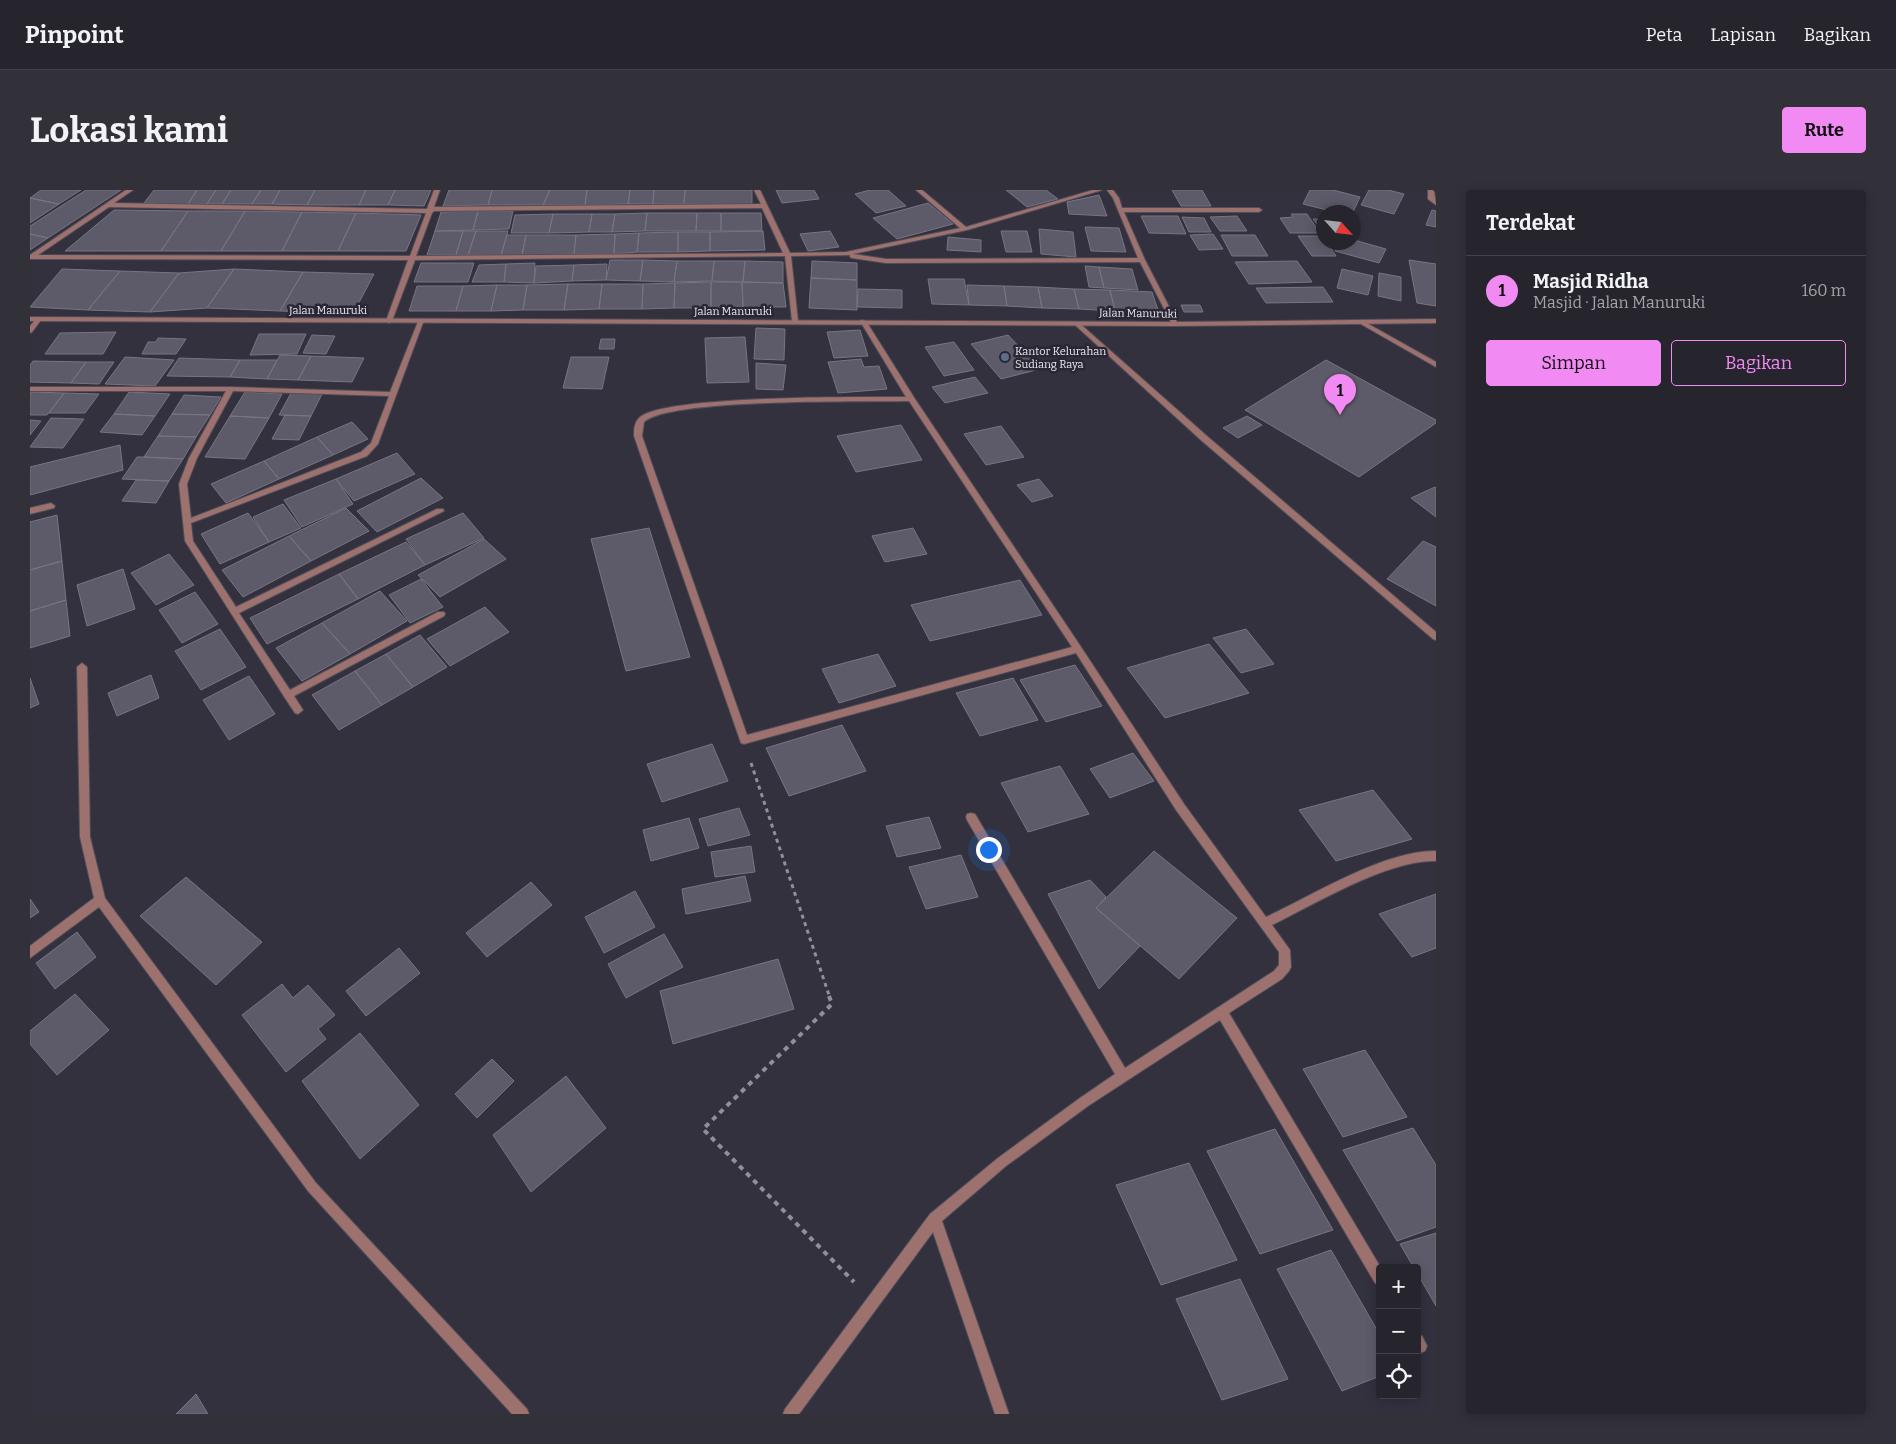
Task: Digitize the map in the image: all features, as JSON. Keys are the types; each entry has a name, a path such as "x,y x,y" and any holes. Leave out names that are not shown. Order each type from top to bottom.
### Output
{"street":[{"path":"30,257 130,190"},
{"path":"389,320 437,190"},
{"path":"757,190 788,256 795,321"},
{"path":"919,190 966,228"},
{"path":"30,257 413,258 846,254 966,228 1099,190"},
{"path":"1110,190 1116,198 1142,260 1175,324"},
{"path":"1431,190 1431,199 1436,203"},
{"path":"107,205 431,210 764,206"},
{"path":"1120,210 1260,210"},
{"path":"846,254 886,261 1142,260"},
{"path":"30,331 34,319"},
{"name":"Jalan Manuruki","path":"34,319 863,321 1175,324 1436,321"},
{"path":"187,522 364,454 374,444 421,320"},
{"path":"790,1414 935,1219 1002,1162 1084,1102 1266,981 1278,975 1284,966 1284,950 1180,807 1078,649 911,399 863,321"},
{"path":"1076,322 1205,439 1436,637"},
{"path":"1361,322 1436,365"},
{"path":"30,389 231,389 392,394"},
{"path":"231,389 192,458 183,484 189,541 298,710"},
{"path":"911,399 702,405 658,411 642,419 638,427 638,436 744,740 1078,649"},
{"path":"30,512 51,506"},
{"path":"234,612 440,511"},
{"path":"288,695 441,614"},
{"path":"82,667 85,837 100,900 312,1187 522,1414"},
{"path":"971,817 1123,1076"},
{"path":"1265,923 1370,871 1426,855 1436,856"},
{"path":"30,953 100,900"},
{"path":"1222,1012 1376,1271"},
{"path":"935,1219 1002,1414"}],"path":[{"path":"744,740 832,1004 703,1128 873,1302"}],"building":[{"path":"41,190 81,190 59,204 30,198"},
{"path":"86,190 121,190 48,238 30,234 30,226"},
{"path":"154,190 197,190 188,204 144,203"},
{"path":"197,190 216,190 207,204 188,204"},
{"path":"216,190 231,190 222,204 207,204"},
{"path":"231,190 261,190 252,204 222,204"},
{"path":"261,190 280,190 272,204 252,204"},
{"path":"280,190 315,190 307,205 272,204"},
{"path":"315,190 366,190 359,205 307,205"},
{"path":"366,190 395,190 388,205 359,205"},
{"path":"395,190 431,190 424,206 388,205"},
{"path":"449,190 492,190 488,205 443,206"},
{"path":"492,190 550,190 543,205 488,205"},
{"path":"550,190 587,190 585,205 543,205"},
{"path":"587,190 630,190 628,204 585,205"},
{"path":"630,190 654,190 653,204 628,204"},
{"path":"654,190 685,190 684,204 653,204"},
{"path":"685,190 752,190 752,204 684,204"},
{"path":"776,190 814,190 819,199 782,203"},
{"path":"870,190 888,190 906,206 876,213 855,194"},
{"path":"1006,190 1046,190 1058,199 1027,207"},
{"path":"1172,190 1202,190 1211,206 1181,206"},
{"path":"1310,190 1333,190 1360,197 1356,205 1316,205 1316,207 1303,204"},
{"path":"1369,190 1388,190 1404,194 1394,214 1361,205"},
{"path":"1099,195 1107,216 1069,214 1067,202"},
{"path":"30,198 59,204 30,223"},
{"path":"928,203 953,224 897,239 873,218"},
{"path":"114,210 188,211 161,251 65,251"},
{"path":"1432,210 1436,211 1436,227 1426,225"},
{"path":"188,211 245,211 221,251 161,251"},
{"path":"245,211 302,212 282,251 221,251"},
{"path":"478,211 473,230 435,231 441,212"},
{"path":"478,211 513,211 509,229 473,230"},
{"path":"302,212 356,213 338,251 282,251"},
{"path":"356,213 421,215 406,251 338,251"},
{"path":"647,213 697,213 696,231 645,231"},
{"path":"647,213 645,231 612,232 615,214"},
{"path":"697,213 721,213 721,231 696,231"},
{"path":"721,213 761,213 762,231 721,231"},
{"path":"553,214 549,233 511,233 515,215"},
{"path":"553,214 592,214 589,232 549,233"},
{"path":"592,214 615,214 612,232 589,232"},
{"path":"1291,214 1307,214 1316,227 1316,233 1290,233 1280,218 1293,217"},
{"path":"1141,216 1178,216 1186,234 1149,233"},
{"path":"1237,216 1247,231 1220,231 1210,217"},
{"path":"1182,217 1204,218 1211,232 1189,232"},
{"path":"1085,227 1119,228 1126,252 1091,251"},
{"path":"1039,229 1073,232 1076,257 1041,254"},
{"path":"435,231 463,231 456,255 427,255"},
{"path":"463,231 476,231 468,255 456,255"},
{"path":"476,231 508,231 501,255 468,255"},
{"path":"763,231 765,250 710,251 710,232"},
{"path":"830,231 839,247 808,251 800,234"},
{"path":"1001,231 1027,231 1032,252 1006,252"},
{"path":"678,232 710,232 710,251 678,252"},
{"path":"678,232 678,252 637,252 639,233"},
{"path":"639,233 637,252 614,254 615,234"},
{"path":"30,234 48,238 30,250"},
{"path":"615,234 614,254 574,254 576,235"},
{"path":"1213,234 1223,249 1199,250 1190,235"},
{"path":"507,235 526,235 522,255 501,255"},
{"path":"526,235 576,235 574,254 522,255"},
{"path":"1221,235 1255,235 1268,256 1232,256"},
{"path":"1298,236 1316,236 1316,250 1332,250 1336,256 1312,256"},
{"path":"948,237 981,240 981,252 947,250"},
{"path":"1361,242 1386,249 1379,263 1335,251 1361,250"},
{"path":"610,260 643,260 640,281 606,280"},
{"path":"643,260 677,261 674,282 640,281"},
{"path":"1409,260 1436,264 1436,306 1417,303"},
{"path":"677,261 714,261 712,281 674,282"},
{"path":"714,261 745,261 743,282 712,281"},
{"path":"745,261 783,262 783,283 743,282"},
{"path":"812,261 857,263 857,280 811,278"},
{"path":"1297,261 1312,282 1249,284 1235,262"},
{"path":"421,263 474,263 468,282 414,282"},
{"path":"535,263 534,283 504,282 506,264"},
{"path":"506,264 504,282 472,282 479,265"},
{"path":"607,264 606,280 572,281 574,265"},
{"path":"574,265 572,281 534,283 536,266"},
{"path":"1085,266 1099,267 1104,288 1089,287"},
{"path":"1099,267 1132,269 1138,290 1104,288"},
{"path":"62,269 120,271 88,310 30,307"},
{"path":"234,269 303,272 280,311 207,308"},
{"path":"234,269 207,308 150,312 179,273"},
{"path":"1342,269 1373,276 1368,295 1337,288"},
{"path":"120,271 179,273 150,312 88,310"},
{"path":"303,272 374,274 353,314 280,311"},
{"path":"1379,273 1401,277 1401,301 1378,296"},
{"path":"811,278 857,280 857,310 809,308"},
{"path":"928,279 964,279 969,305 932,304"},
{"path":"711,282 742,282 743,307 711,308"},
{"path":"711,282 711,308 674,308 675,283"},
{"path":"742,282 783,283 786,307 743,307"},
{"path":"675,283 674,308 642,309 643,284"},
{"path":"568,284 602,284 599,309 564,310"},
{"path":"568,284 564,310 523,310 527,285"},
{"path":"602,284 643,284 642,309 599,309"},
{"path":"497,285 491,311 456,311 463,286"},
{"path":"497,285 527,285 523,310 491,311"},
{"path":"967,285 1004,286 1007,306 969,305"},
{"path":"417,286 463,286 456,311 409,311"},
{"path":"1004,286 1038,287 1042,308 1007,306"},
{"path":"1038,287 1074,289 1079,309 1042,308"},
{"path":"1323,287 1333,302 1266,303 1256,288"},
{"path":"858,289 902,290 902,308 857,307"},
{"path":"1074,289 1110,290 1115,311 1079,309"},
{"path":"1110,290 1152,292 1159,313 1115,311"},
{"path":"1181,305 1200,305 1203,312 1184,312"},
{"path":"756,328 785,329 784,360 754,359"},
{"path":"860,330 868,356 834,358 827,332"},
{"path":"116,332 103,354 45,354 60,333"},
{"path":"259,334 306,334 297,354 250,355"},
{"path":"312,335 335,336 326,354 303,353"},
{"name":"Kantor Kelurahan Sudiang Raya","path":"1008,335 1040,369 1001,379 971,344"},
{"path":"745,337 749,382 707,383 705,338"},
{"path":"158,338 186,339 176,354 142,354 148,342 156,342"},
{"path":"601,339 615,339 614,349 599,349"},
{"path":"954,342 974,370 944,376 925,347"},
{"path":"280,355 311,356 298,380 267,379"},
{"path":"311,356 364,358 352,382 298,380"},
{"path":"125,357 174,360 155,386 105,384"},
{"path":"571,357 609,357 602,389 563,388"},
{"path":"179,358 240,360 230,377 167,376"},
{"path":"861,359 864,367 879,366 887,389 838,393 828,362"},
{"path":"240,360 277,360 267,379 230,377"},
{"path":"1326,360 1436,420 1436,423 1359,477 1245,410"},
{"path":"33,361 86,362 71,383 30,382 30,365"},
{"path":"86,362 114,362 99,384 71,383"},
{"path":"756,363 786,365 783,390 756,389"},
{"path":"975,377 988,393 945,403 932,387"},
{"path":"30,392 64,393 47,415 30,415"},
{"path":"129,392 170,394 155,416 114,414"},
{"path":"245,392 282,394 269,418 230,416"},
{"path":"64,393 99,394 85,413 49,413"},
{"path":"291,393 322,394 311,416 279,415"},
{"path":"184,395 221,397 210,415 172,414"},
{"path":"114,414 155,416 142,435 100,432"},
{"path":"172,414 210,415 196,437 158,436"},
{"path":"285,415 311,416 299,440 272,439"},
{"path":"230,416 269,418 245,459 205,457"},
{"path":"1247,416 1262,425 1238,438 1223,428"},
{"path":"51,418 84,419 63,448 30,447"},
{"path":"30,420 41,421 30,435"},
{"path":"352,422 368,439 333,455 317,437"},
{"path":"901,425 922,460 856,472 837,436"},
{"path":"1001,426 1024,457 986,465 964,434"},
{"path":"158,436 196,437 183,459 144,457"},
{"path":"317,437 333,455 279,479 264,461"},
{"path":"120,445 123,470 30,495 30,467"},
{"path":"397,453 415,474 354,501 336,479"},
{"path":"137,457 183,459 169,481 122,479"},
{"path":"264,461 279,479 226,503 211,484"},
{"path":"421,478 443,498 377,532 357,511"},
{"path":"336,479 353,504 302,527 284,500"},
{"path":"1039,479 1053,496 1032,502 1017,485"},
{"path":"136,480 169,481 156,503 122,501"},
{"path":"1436,488 1436,517 1411,498"},
{"path":"283,504 301,528 269,542 253,517"},
{"path":"346,508 369,531 311,561 289,536"},
{"path":"248,513 269,542 220,564 201,534"},
{"path":"463,513 484,538 425,565 406,539"},
{"path":"57,515 62,561 30,570 30,522"},
{"path":"649,528 690,657 626,671 591,539"},
{"path":"913,528 927,554 885,562 872,536"},
{"path":"289,536 311,561 243,597 222,570"},
{"path":"484,539 506,559 440,597 418,575"},
{"path":"1423,541 1436,547 1436,606 1387,579"},
{"path":"406,542 425,565 358,599 339,574"},
{"path":"169,554 194,585 156,605 131,573"},
{"path":"62,561 66,600 30,611 30,570"},
{"path":"123,569 135,609 87,626 77,585"},
{"path":"339,574 358,599 267,644 250,618"},
{"path":"421,579 443,607 410,623 389,595"},
{"path":"1020,580 1042,615 930,641 911,605"},
{"path":"380,591 407,621 350,654 322,623"},
{"path":"195,592 218,624 182,643 159,610"},
{"path":"66,600 70,636 30,648 30,611"},
{"path":"485,607 509,632 450,666 427,639"},
{"path":"322,623 350,654 302,681 276,648"},
{"path":"220,629 246,667 201,690 175,651"},
{"path":"1246,629 1274,664 1241,673 1213,638"},
{"path":"420,635 447,667 413,687 386,654"},
{"path":"1209,644 1249,693 1165,718 1127,668"},
{"path":"386,654 413,687 382,705 355,671"},
{"path":"878,654 896,686 839,703 822,669"},
{"path":"1075,665 1102,706 1046,722 1020,680"},
{"path":"355,671 382,705 339,730 312,695"},
{"path":"151,675 159,698 117,716 108,693"},
{"path":"249,676 275,714 229,740 203,700"},
{"path":"30,678 39,704 30,708"},
{"path":"1013,678 1038,720 980,736 956,693"},
{"path":"842,725 866,771 789,796 766,748"},
{"path":"712,744 728,781 662,802 647,764"},
{"path":"1133,753 1154,781 1110,798 1090,769"},
{"path":"1060,766 1089,814 1028,832 1001,783"},
{"path":"1373,790 1412,839 1336,861 1299,810"},
{"path":"739,808 750,835 708,846 699,819"},
{"path":"929,817 941,848 897,857 886,826"},
{"path":"689,818 699,848 651,861 643,830"},
{"path":"751,846 755,872 715,877 711,852"},
{"path":"1154,851 1237,918 1179,979 1096,908"},
{"path":"961,855 978,897 926,909 909,867"},
{"path":"745,876 751,901 686,914 682,889"},
{"path":"186,877 262,942 216,985 140,916"},
{"path":"1090,880 1106,897 1096,908 1140,946 1099,989 1048,894"},
{"path":"531,882 552,905 487,957 466,933"},
{"path":"635,891 655,927 604,953 585,917"},
{"path":"1436,894 1436,948 1412,957 1379,914"},
{"path":"30,899 39,912 30,918"},
{"path":"77,932 96,957 55,989 36,963"},
{"path":"664,934 683,967 626,998 608,964"},
{"path":"399,948 420,973 366,1016 346,991"},
{"path":"778,959 794,1009 673,1044 660,991"},
{"path":"282,984 293,998 308,985 335,1015 318,1029 326,1039 286,1072 242,1015"},
{"path":"75,994 109,1030 57,1075 30,1044 30,1031"},
{"path":"360,1033 419,1105 360,1159 302,1081"},
{"path":"1365,1050 1407,1117 1343,1137 1303,1069"},
{"path":"492,1059 514,1081 477,1118 455,1094"},
{"path":"566,1076 606,1128 531,1192 493,1135"},
{"path":"1413,1128 1436,1165 1436,1227 1397,1241 1343,1150"},
{"path":"1275,1129 1333,1230 1260,1254 1207,1151"},
{"path":"1189,1163 1237,1260 1161,1285 1116,1185"},
{"path":"1436,1233 1436,1306 1421,1280 1421,1264 1412,1264 1400,1244"},
{"path":"1331,1250 1376,1328 1376,1378 1342,1391 1277,1269"},
{"path":"1240,1279 1288,1379 1222,1400 1176,1299"},
{"path":"196,1394 208,1414 176,1414"}],"place":[{"name":"Kantor Kelurahan Sudiang Raya","path":"1005,357"},
{"name":"Masjid Ridha","path":"1340,415"}]}
